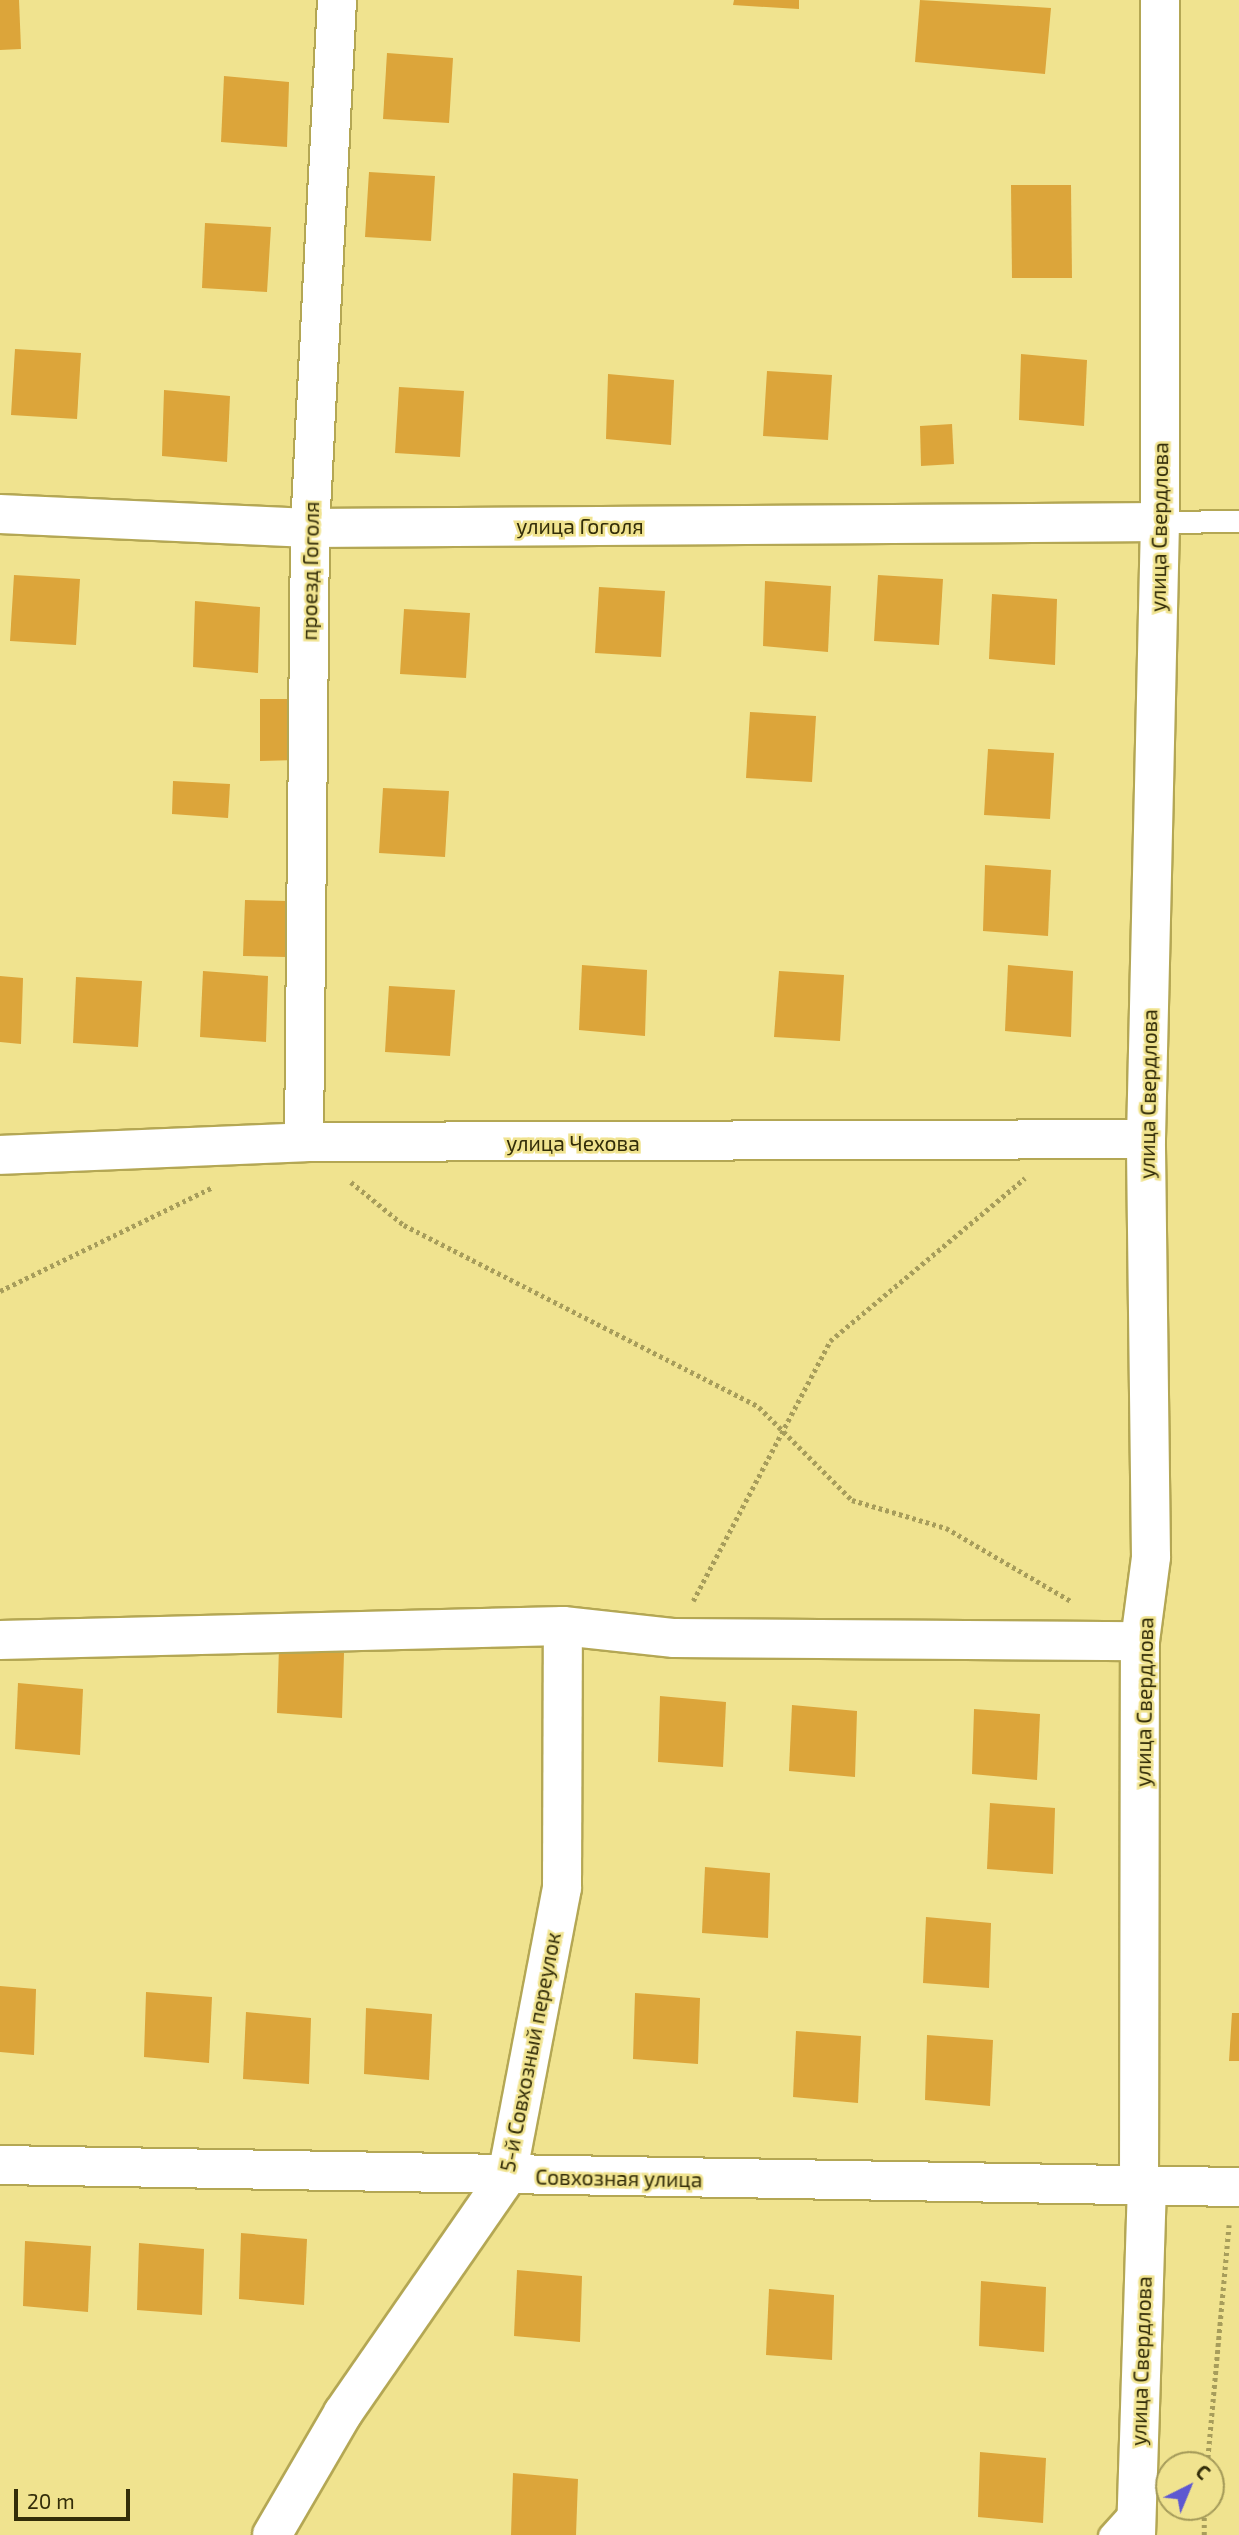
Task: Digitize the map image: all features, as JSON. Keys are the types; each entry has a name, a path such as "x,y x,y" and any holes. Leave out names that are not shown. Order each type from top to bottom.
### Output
{"street":[{"name":"проезд Гоголя","path":"304,1142 310,528 337,0"},
{"name":"улица Свердлова","path":"1137,2520 1143,2187 1140,1641 1151,1557 1146,1139 1160,522 1160,0"},
{"name":"улица Гоголя","path":"0,514 310,528 1160,522"},
{"name":"улица Чехова","path":"0,1155 304,1142 1069,1142 1146,1139"},
{"path":"0,1640 563,1626 674,1638 1140,1641"},
{"name":"5-й Совхозный переулок","path":"272,2535 343,2413 507,2176 562,1888 563,1626"},
{"name":"Совхозная улица","path":"0,2165 1143,2187 1236,2186"}],"lane":[{"path":"1160,522 1239,521"},
{"path":"1109,2535 1137,2520"}],"path":[{"path":"304,1142 404,1225 759,1407 852,1500 946,1528 1083,1608"},
{"path":"674,1638 830,1341 1069,1142"},
{"path":"0,1291 218,1184"},
{"path":"1209,2451 1236,2186"}],"building":[{"path":"0,0 19,0 21,49 0,50"},
{"path":"734,0 799,0 799,9 733,5"},
{"path":"920,0 1051,8 1045,74 915,62"},
{"path":"387,53 453,58 449,123 383,119"},
{"path":"224,76 289,82 287,147 221,142"},
{"path":"369,172 435,176 431,241 365,237"},
{"path":"1011,185 1071,185 1072,278 1012,278"},
{"path":"205,223 271,227 267,292 202,288"},
{"path":"15,349 81,353 77,419 11,415"},
{"path":"1021,354 1087,360 1084,426 1019,420"},
{"path":"767,371 832,375 828,440 763,436"},
{"path":"608,374 674,380 671,445 606,439"},
{"path":"399,387 464,391 460,457 395,453"},
{"path":"164,390 230,396 227,462 162,456"},
{"path":"952,424 954,464 921,466 920,426"},
{"path":"14,575 80,579 76,645 10,641"},
{"path":"878,575 943,579 939,645 874,641"},
{"path":"765,581 831,586 828,652 763,646"},
{"path":"599,587 665,591 661,657 595,653"},
{"path":"992,594 1057,599 1055,665 989,659"},
{"path":"195,601 260,607 258,673 193,667"},
{"path":"404,609 470,613 466,678 400,674"},
{"path":"260,699 297,699 297,760 260,761"},
{"path":"750,712 816,716 812,782 746,778"},
{"path":"988,749 1054,753 1050,819 984,815"},
{"path":"173,781 230,784 228,818 172,814"},
{"path":"383,788 449,791 445,857 379,853"},
{"path":"985,865 1051,870 1048,936 983,931"},
{"path":"245,900 288,901 286,957 243,956"},
{"path":"582,965 647,970 645,1036 579,1030"},
{"path":"1008,965 1073,971 1071,1037 1005,1031"},
{"path":"203,971 268,976 266,1042 200,1037"},
{"path":"779,971 844,975 840,1041 774,1037"},
{"path":"0,976 23,978 21,1044 0,1042"},
{"path":"76,977 142,981 138,1047 73,1043"},
{"path":"389,986 455,990 450,1056 385,1052"},
{"path":"279,1647 344,1653 342,1718 277,1713"},
{"path":"18,1683 83,1689 80,1755 15,1749"},
{"path":"660,1696 726,1702 723,1767 658,1762"},
{"path":"792,1705 857,1711 855,1777 789,1771"},
{"path":"974,1709 1040,1714 1037,1780 972,1774"},
{"path":"990,1803 1055,1808 1053,1874 987,1869"},
{"path":"705,1867 770,1873 768,1938 702,1933"},
{"path":"926,1917 991,1923 989,1988 923,1983"},
{"path":"0,1986 36,1989 34,2055 0,2052"},
{"path":"146,1992 212,1997 209,2063 144,2057"},
{"path":"635,1993 700,1998 698,2064 633,2059"},
{"path":"366,2008 432,2014 429,2080 364,2074"},
{"path":"246,2012 311,2018 309,2084 243,2079"},
{"path":"1232,2013 1239,2013 1239,2061 1229,2061"},
{"path":"796,2031 861,2036 858,2103 793,2097"},
{"path":"927,2035 993,2040 990,2106 925,2100"},
{"path":"241,2233 307,2239 304,2305 239,2299"},
{"path":"25,2241 91,2246 88,2312 23,2306"},
{"path":"139,2243 204,2249 202,2315 137,2310"},
{"path":"517,2270 582,2276 580,2342 514,2336"},
{"path":"981,2281 1046,2287 1044,2352 979,2346"},
{"path":"769,2289 834,2295 832,2360 766,2355"},
{"path":"980,2452 1046,2458 1043,2523 978,2517"},
{"path":"513,2473 578,2479 576,2535 511,2535"}]}
